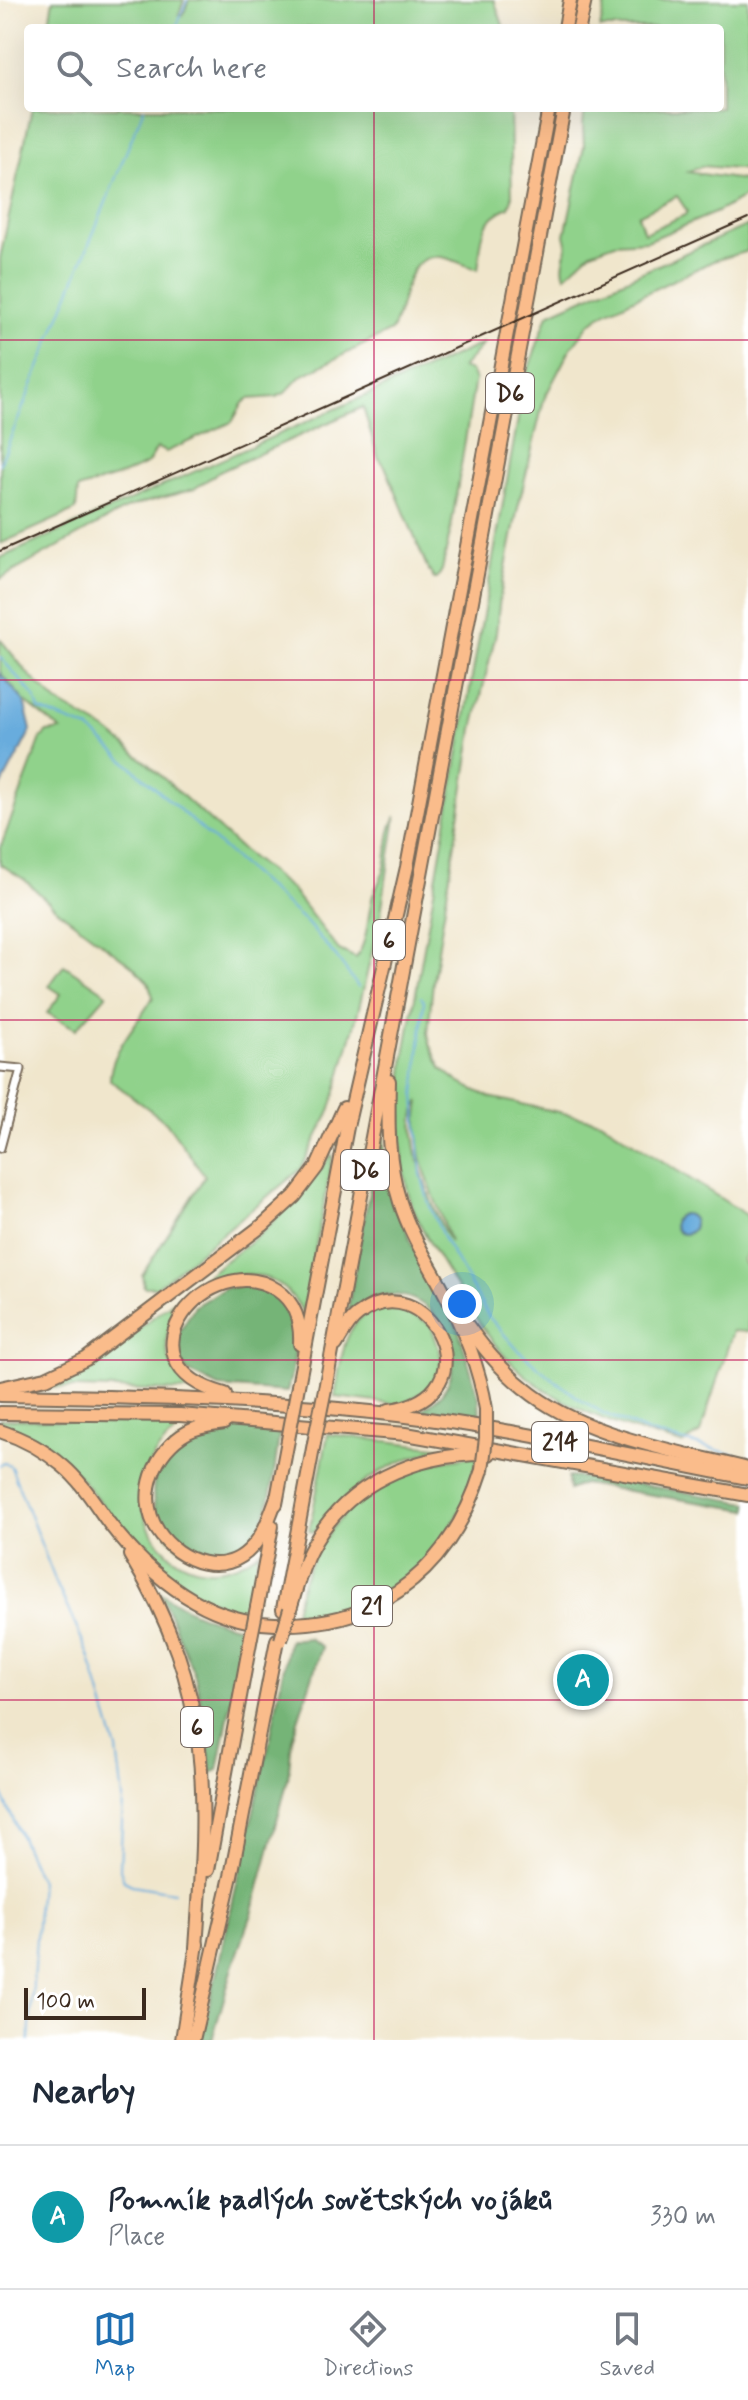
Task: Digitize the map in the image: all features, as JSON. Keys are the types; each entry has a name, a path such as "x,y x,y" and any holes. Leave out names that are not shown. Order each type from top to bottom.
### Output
{"highway":[{"path":"566,24 570,0"},
{"path":"580,24 585,0"},
{"name":"D6","path":"407,867 548,112"},
{"name":"D6","path":"332,1351 563,112"},
{"name":"6","path":"182,2040 251,1637 347,1127 407,867"},
{"path":"0,1388 46,1378 86,1359 282,1209 312,1174 332,1137 345,1106 372,1012"},
{"name":"21","path":"0,1431 25,1440 65,1468 111,1525 161,1578 198,1603 242,1620 297,1624 347,1616 382,1601 410,1583 447,1544 466,1515 482,1470 486,1409 475,1359 409,1225 394,1178 387,1129 390,1043"},
{"name":"6","path":"252,1401 207,1390 193,1383 184,1374 174,1354 174,1333 185,1310 203,1294 224,1284 243,1281 263,1283 273,1287 290,1303 296,1314 300,1336 298,1386"},
{"name":"21","path":"442,1288 485,1350 525,1390 564,1415 619,1435 748,1469"},
{"path":"193,2040 231,1876 286,1609 332,1351 357,1315 377,1305 408,1305 419,1310 433,1324 443,1342 445,1359 438,1386 432,1394 412,1406 372,1412"},
{"name":"214","path":"0,1395 182,1397 372,1412 500,1431 748,1478"},
{"name":"214","path":"0,1413 180,1415 406,1434 748,1495"},
{"name":"6","path":"252,1420 209,1425 192,1429 178,1437 158,1459 150,1478 149,1509 158,1531 174,1549 191,1560 219,1564 234,1560 250,1549 262,1535 277,1497"},
{"path":"286,1609 319,1535 344,1506 374,1482 404,1467 437,1457 473,1453 522,1454"},
{"name":"6","path":"111,1525 163,1615 178,1651 193,1705 201,1752 204,1812 196,1948"}],"street":[{"path":"0,1067 21,1069 0,1148"}],"green space":[{"path":"53,0 184,0 179,14 183,15 189,0 494,0 503,24 49,24"},
{"path":"606,0 748,0 748,170 702,166 688,172 743,180 748,183 748,195 717,212 647,241 615,243 591,252 565,276 565,235 584,146 585,112 724,112 724,24 601,24","holes":["677,196 687,211 685,215 644,233 638,215"]},
{"path":"31,112 510,112 512,199 509,207 492,218 483,232 478,270 441,257 428,258 418,264 412,273 391,331 301,376 285,393 276,397 248,399 232,422 166,452 157,448 148,463 78,489 76,510 0,544 0,258"},
{"path":"748,225 748,251 713,261 606,312 589,324 569,351 544,399 517,512 496,633 473,729 433,982 428,1033 441,1068 460,1083 489,1097 600,1121 748,1216 748,1253 742,1260 748,1269 748,1332 733,1331 700,1433 683,1444 640,1432 574,1406 535,1383 509,1361 478,1322 429,1241 411,1201 404,1171 401,1121 405,1054 525,379 548,314","holes":["420,1101 421,1157 450,1242 428,1193 416,1150 415,1114"]},
{"path":"484,343 462,368 471,371 475,379 451,528 442,570 437,579 427,567 385,466 378,457 363,407 219,472 194,489 129,507 0,579 0,558"},
{"path":"0,639 29,675 57,702 109,732 148,764 243,851 291,889 339,950 356,958 365,937 373,895 383,874 389,836 396,816 381,913 358,1012 331,1109 301,1169 157,1287 144,1287 142,1275 205,1176 166,1122 110,1080 120,1047 153,997 148,982 131,965 55,908 25,880 0,864 0,849 41,738 47,732 61,730 24,701 0,673"},
{"path":"64,965 107,994 76,1029 47,1013 61,994 49,986"},
{"path":"382,1121 386,1164 410,1241 459,1331 479,1398 480,1420 420,1410 442,1393 452,1371 451,1347 442,1325 426,1307 405,1296 380,1296 355,1310 348,1308"},
{"path":"333,1156 303,1313 281,1286 254,1275 226,1277 199,1289 179,1308 168,1333 170,1361 189,1388 188,1391 38,1387 78,1370 107,1353 265,1230"},
{"path":"252,1285 281,1299 293,1320 296,1344 287,1392 219,1387 187,1371 180,1361 178,1334 195,1306 225,1288"},
{"path":"397,1306 431,1325 442,1359 436,1384 401,1405 335,1397 344,1348 354,1326 372,1311"},
{"path":"0,1419 190,1423 159,1449 144,1478 143,1508 154,1536 173,1557 198,1569 228,1568 259,1551 246,1614 218,1604 167,1574 145,1555 66,1463 27,1435 0,1423"},
{"path":"220,1428 280,1430 273,1482 263,1521 251,1543 231,1555 199,1557 182,1549 169,1537 159,1521 154,1503 154,1485 159,1466 175,1445 193,1435"},
{"path":"328,1434 444,1448 386,1468 341,1502 313,1532 309,1531"},
{"path":"478,1455 469,1488 455,1519 437,1546 414,1569 389,1588 360,1603 328,1613 294,1618 307,1571 318,1550 346,1512 364,1496 413,1467"},
{"path":"568,1477 604,1478 748,1503 748,1510 583,1484 569,1490"},
{"path":"160,1592 200,1614 245,1628 218,1770 211,1773 206,1726 195,1676"},
{"path":"308,1638 322,1647 292,1739 288,1779 252,1914 212,2040 201,2040 270,1740 289,1640"}],"water":[{"path":"0,673 24,701 31,730 0,789"},
{"path":"684,1214 691,1217 694,1224 691,1231 684,1234 677,1231 674,1224 677,1217"}],"waterway":[{"path":"178,24 187,0"},
{"path":"0,464 142,112"},
{"path":"0,657 35,697 39,710 89,729 306,922 358,987"},
{"path":"421,997 424,1001 415,1095 421,1174 429,1204 445,1241 489,1317 517,1349 544,1372 603,1413 650,1433 748,1458"},
{"path":"0,1465 5,1463 11,1467 57,1585 89,1655 117,1750 123,1798 120,1869 124,1881 174,1892"},
{"path":"0,1789 40,1881 29,2040"}],"railway":[{"path":"0,551 748,218"}],"place":[{"name":"Pomník padlých sovětských vojáků","path":"583,1680"}]}
